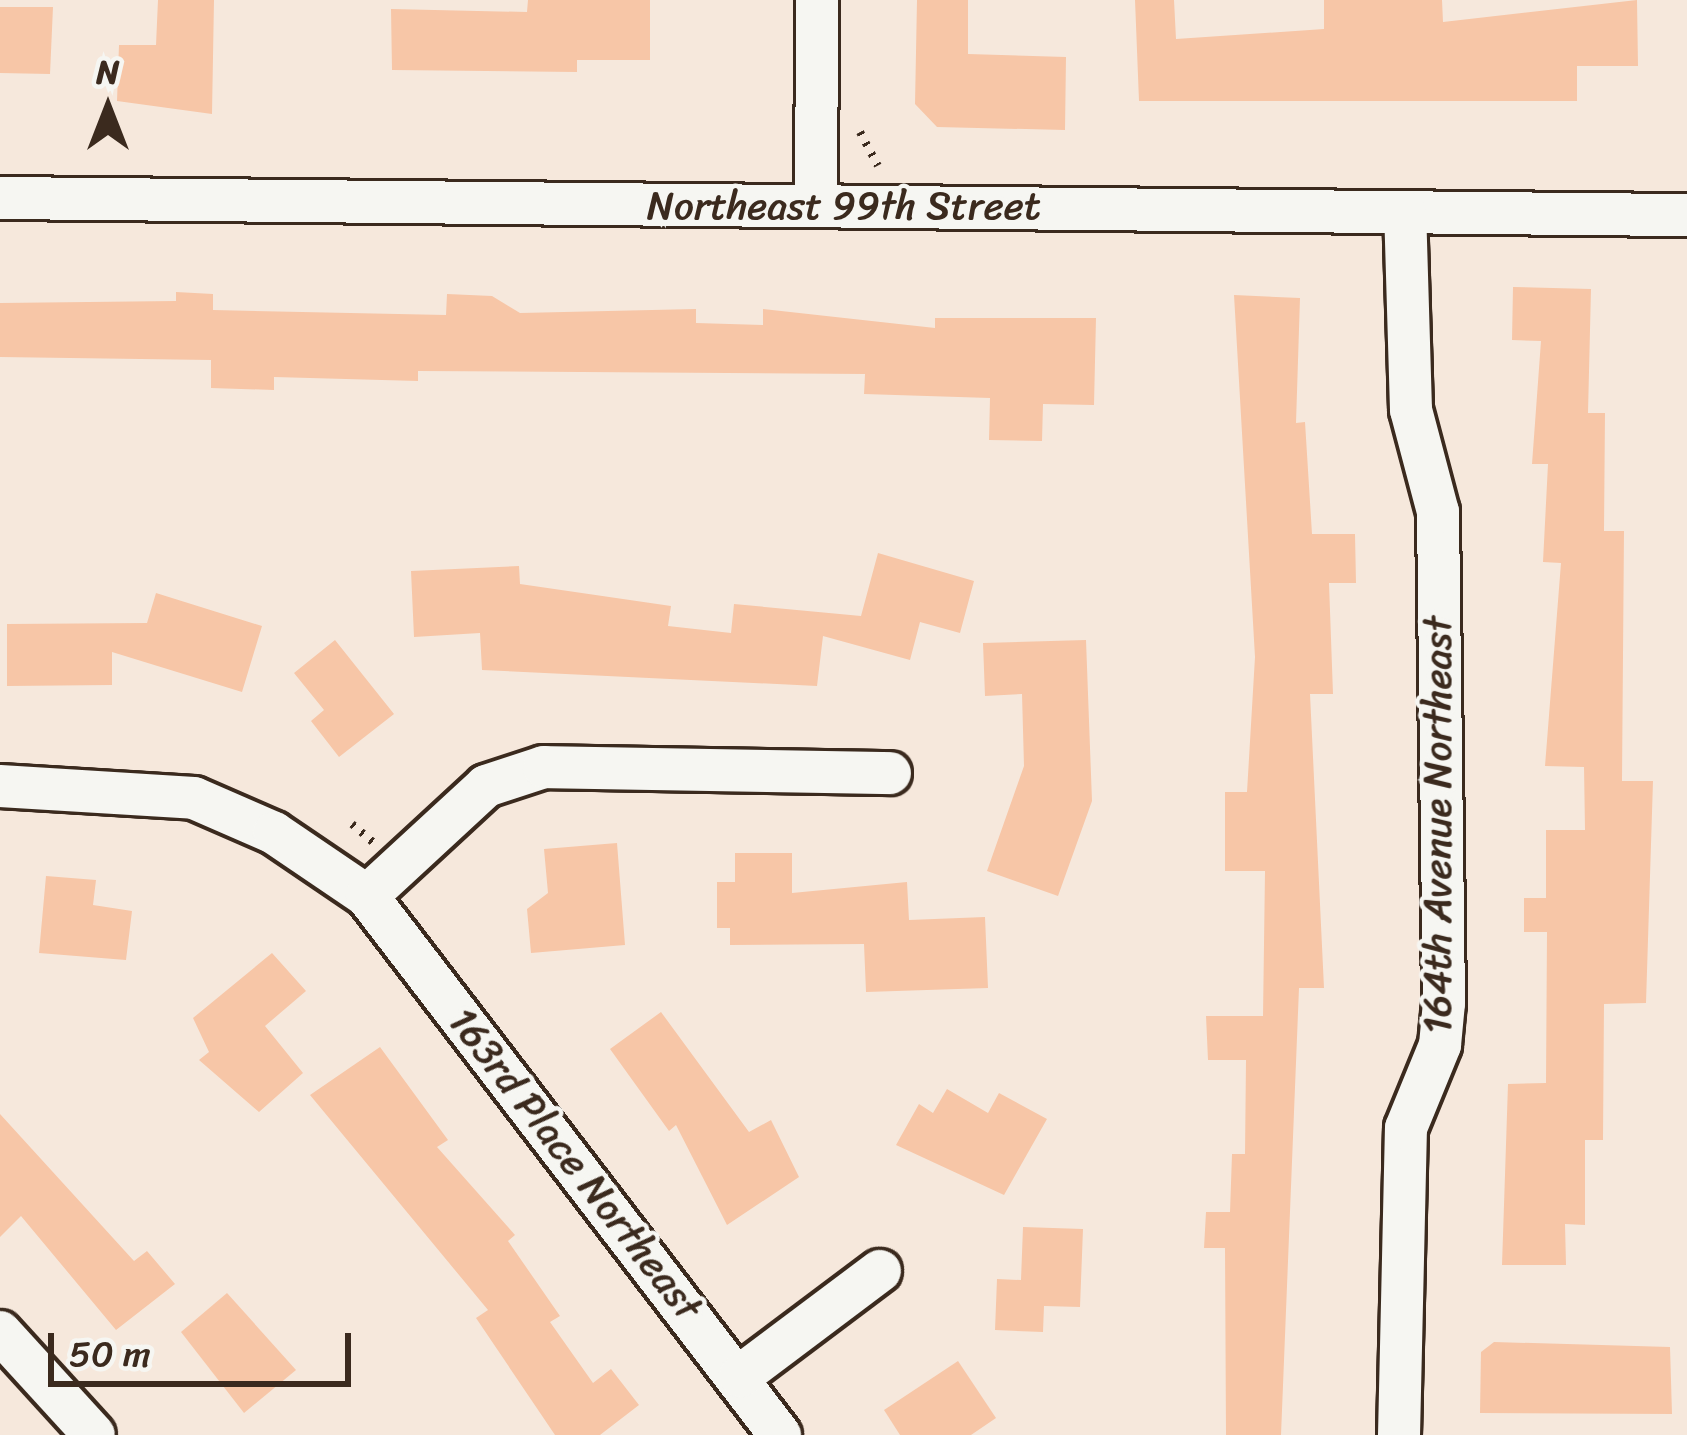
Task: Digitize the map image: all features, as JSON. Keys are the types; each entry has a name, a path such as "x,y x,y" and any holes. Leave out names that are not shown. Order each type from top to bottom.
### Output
{"street":[{"path":"816,206 817,0"},
{"name":"Northeast 99th Street","path":"0,198 1687,215"},
{"name":"164th Avenue Northeast","path":"1399,1435 1406,1128 1440,1045 1444,1004 1438,512 1411,410 1405,213"},
{"path":"367,896 487,786 544,767 890,773"},
{"name":"163rd Place Northeast","path":"0,786 194,798 274,833 367,896 740,1376 780,1435"},
{"path":"740,1376 880,1270"},
{"path":"0,1332 94,1435"}],"path":[{"path":"858,121 867,154 893,173"}],"building":[{"path":"158,0 214,0 212,114 117,101 119,45 156,45"},
{"path":"528,0 650,0 650,60 577,60 577,72 392,70 391,9 527,12"},
{"path":"917,0 968,0 968,54 1066,57 1065,130 937,127 915,104"},
{"path":"1135,0 1174,0 1176,39 1324,29 1324,0 1442,0 1443,22 1637,0 1638,66 1577,66 1577,101 1139,101"},
{"path":"0,7 53,7 50,74 0,73"},
{"path":"1513,287 1591,289 1588,413 1605,413 1604,531 1624,531 1622,781 1653,781 1646,1003 1604,1004 1603,1140 1585,1140 1585,1225 1565,1224 1566,1265 1502,1265 1508,1084 1546,1083 1547,932 1524,932 1524,898 1546,898 1546,830 1585,830 1584,767 1545,766 1561,563 1543,562 1548,464 1532,464 1541,341 1512,340"},
{"path":"176,292 213,294 213,310 446,315 447,294 492,296 520,313 696,309 696,323 763,325 763,309 935,328 935,318 1096,318 1094,405 1043,404 1042,441 989,440 990,398 864,394 865,374 418,371 418,381 274,377 274,390 211,388 211,360 0,357 0,303 176,301"},
{"path":"1234,295 1300,298 1296,423 1305,422 1312,534 1355,534 1356,583 1329,583 1333,694 1310,694 1324,988 1299,988 1281,1435 1226,1435 1225,1248 1204,1248 1206,1212 1230,1212 1232,1154 1245,1154 1246,1060 1208,1060 1206,1016 1263,1016 1265,871 1225,871 1225,792 1247,792 1255,657"},
{"path":"878,553 974,581 960,633 920,622 910,660 823,636 817,686 482,670 480,633 414,637 411,571 519,566 520,584 671,606 668,626 731,633 734,604 861,616"},
{"path":"156,593 262,626 242,692 112,652 112,685 7,686 7,624 147,623"},
{"path":"335,640 394,714 339,757 311,721 324,710 294,673"},
{"path":"1086,640 1092,801 1058,896 987,871 1024,766 1022,694 985,696 983,643"},
{"path":"617,843 625,945 531,953 527,909 548,893 544,849"},
{"path":"735,853 792,853 792,893 907,882 909,920 985,917 988,988 866,992 864,944 730,945 730,928 717,928 717,882 735,882"},
{"path":"46,876 96,880 93,905 132,911 126,960 39,953"},
{"path":"272,953 306,991 265,1026 303,1073 259,1112 199,1060 209,1052 193,1018"},
{"path":"661,1012 749,1132 771,1120 799,1177 727,1225 676,1125 669,1131 610,1049"},
{"path":"380,1047 448,1140 437,1147 515,1235 508,1241 560,1316 550,1322 593,1383 611,1369 639,1405 600,1435 555,1435 476,1318 488,1310 310,1095"},
{"path":"947,1089 988,1113 999,1093 1047,1119 1004,1195 896,1145 919,1104 933,1113"},
{"path":"0,1114 134,1261 147,1251 175,1284 116,1330 21,1216 0,1237"},
{"path":"1023,1227 1083,1229 1080,1307 1044,1306 1043,1332 995,1330 997,1279 1021,1280"},
{"path":"227,1293 296,1370 244,1413 181,1332"},
{"path":"1494,1342 1670,1347 1672,1414 1480,1413 1481,1352"},
{"path":"958,1361 996,1418 971,1435 900,1435 884,1410"}]}
